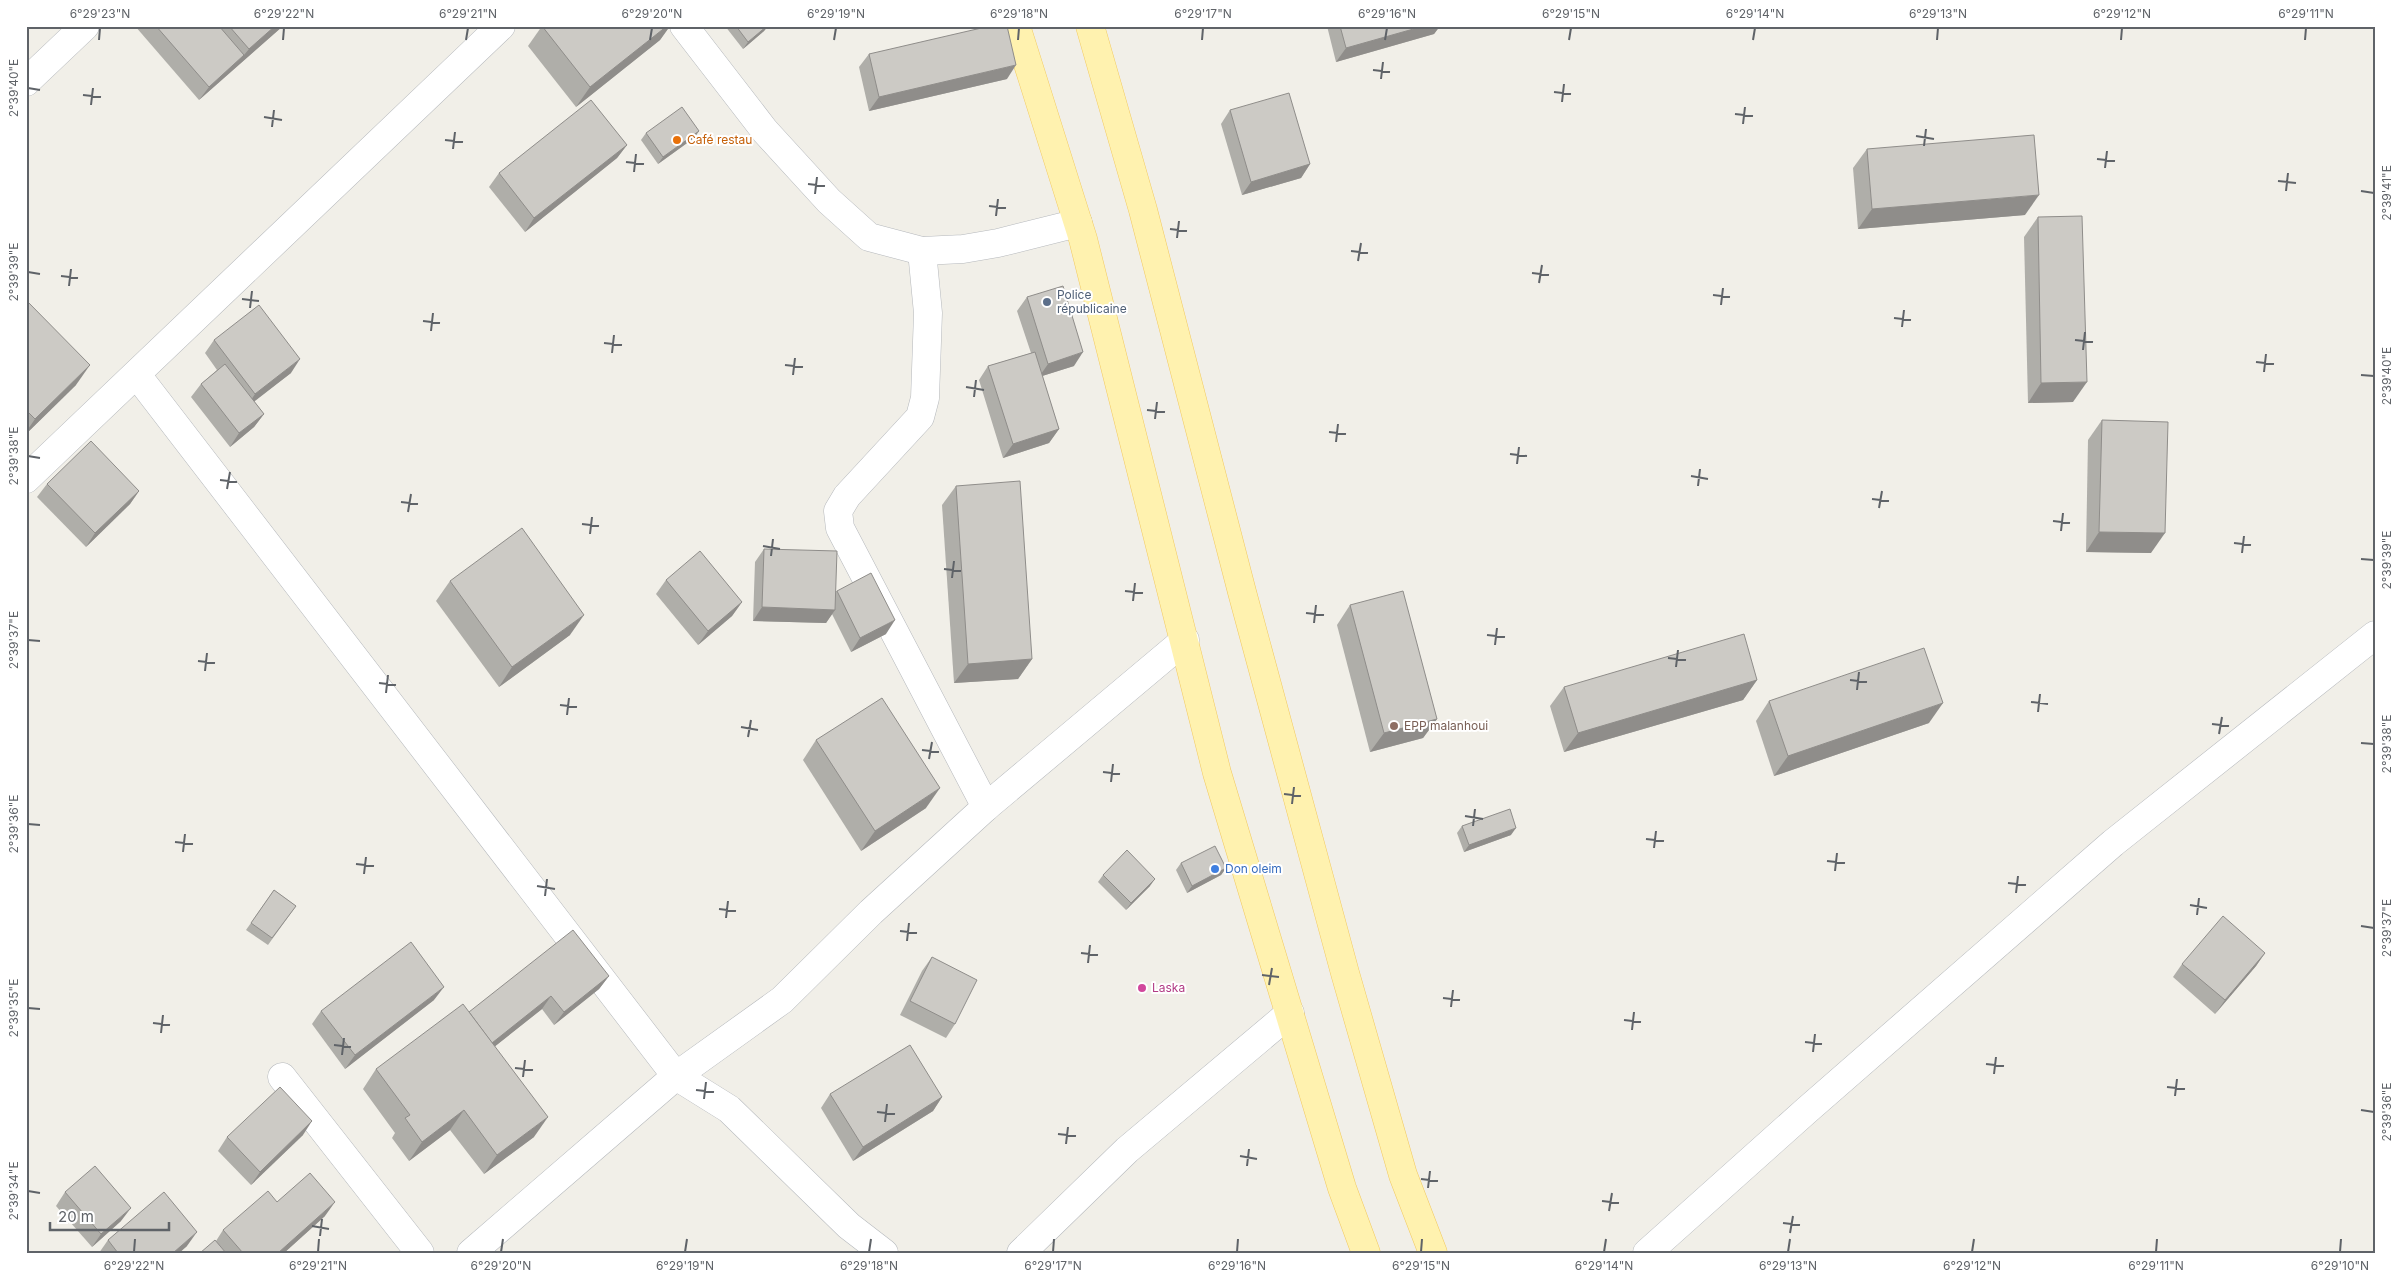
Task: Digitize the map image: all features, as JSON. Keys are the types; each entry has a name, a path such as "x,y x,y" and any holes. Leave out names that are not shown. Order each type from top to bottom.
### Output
{"main road":[{"path":"1016,26 1078,223 1185,640 1216,773 1342,1188 1366,1253"},
{"path":"1090,26 1144,210 1242,592 1345,973 1403,1175 1433,1253"}],"street":[{"path":"26,82 85,26"},
{"path":"26,479 501,26"},
{"path":"684,26 765,131 830,202 869,237 922,250 963,249 998,243 1078,223"},
{"path":"922,250 928,313 925,398 920,417 847,496 838,511 840,528 986,807"},
{"path":"136,374 676,1076 729,1109 849,1226 884,1253"},
{"path":"1647,1253 1806,1110 2112,844 2375,635"},
{"path":"471,1253 676,1076 782,1000 871,912 986,807 1185,640"},
{"path":"1021,1253 1127,1150 1290,1013"},
{"path":"282,1077 420,1253"}],"building":[{"path":"156,26 219,26 244,55 209,87"},
{"path":"229,26 275,26 249,49"},
{"path":"542,26 667,26 590,87"},
{"path":"736,26 767,26 748,42"},
{"path":"990,26 1007,26 1016,65 879,97 869,54"},
{"path":"1340,26 1424,26 1346,48"},
{"path":"1289,93 1310,164 1251,182 1230,110"},
{"path":"591,100 627,145 534,218 499,173"},
{"path":"682,107 699,131 663,157 646,133"},
{"path":"2034,135 2039,195 1872,209 1867,149"},
{"path":"2082,216 2087,382 2041,383 2038,217"},
{"path":"1063,286 1083,352 1048,364 1027,297"},
{"path":"26,300 90,365 35,419 26,410"},
{"path":"259,305 300,359 255,394 214,340"},
{"path":"1035,352 1059,429 1013,444 988,366"},
{"path":"225,364 264,414 239,433 201,384"},
{"path":"2102,420 2168,422 2165,533 2099,532"},
{"path":"91,441 139,491 95,533 47,484"},
{"path":"1020,481 1032,659 968,664 956,486"},
{"path":"522,528 584,615 512,667 450,581"},
{"path":"764,549 837,551 835,610 762,607"},
{"path":"700,551 742,602 708,631 666,580"},
{"path":"871,573 895,620 860,638 837,591"},
{"path":"1403,591 1437,719 1384,733 1350,605"},
{"path":"1744,634 1757,680 1578,733 1564,687"},
{"path":"1924,648 1943,703 1788,756 1769,701"},
{"path":"882,698 940,788 875,831 816,740"},
{"path":"1510,809 1516,828 1469,845 1462,826"},
{"path":"1215,846 1226,868 1192,886 1181,863"},
{"path":"1127,850 1155,879 1131,903 1103,875"},
{"path":"274,890 296,906 272,938 251,923"},
{"path":"2223,916 2265,953 2225,1000 2182,964"},
{"path":"573,930 609,976 564,1012 551,996 492,1043 469,1012"},
{"path":"411,942 444,987 355,1055 321,1011"},
{"path":"932,957 977,980 955,1024 910,1001"},
{"path":"463,1004 548,1117 497,1155 464,1110 422,1142 405,1118 410,1115 376,1069"},
{"path":"910,1045 942,1097 863,1147 830,1094"},
{"path":"280,1087 312,1121 260,1172 227,1137"},
{"path":"95,1166 131,1208 101,1234 65,1192"},
{"path":"310,1173 335,1202 278,1253 243,1253 223,1230 268,1191 277,1202"},
{"path":"164,1192 197,1232 173,1253 118,1253 108,1240"},
{"path":"215,1240 226,1253 200,1253"}],"place":[{"name":"Café restau","path":"677,140"},
{"name":"Police républicaine","path":"1047,302"},
{"name":"EPP malanhoui","path":"1394,726"},
{"name":"Don oleim","path":"1215,869"},
{"name":"Laska","path":"1142,988"}]}
